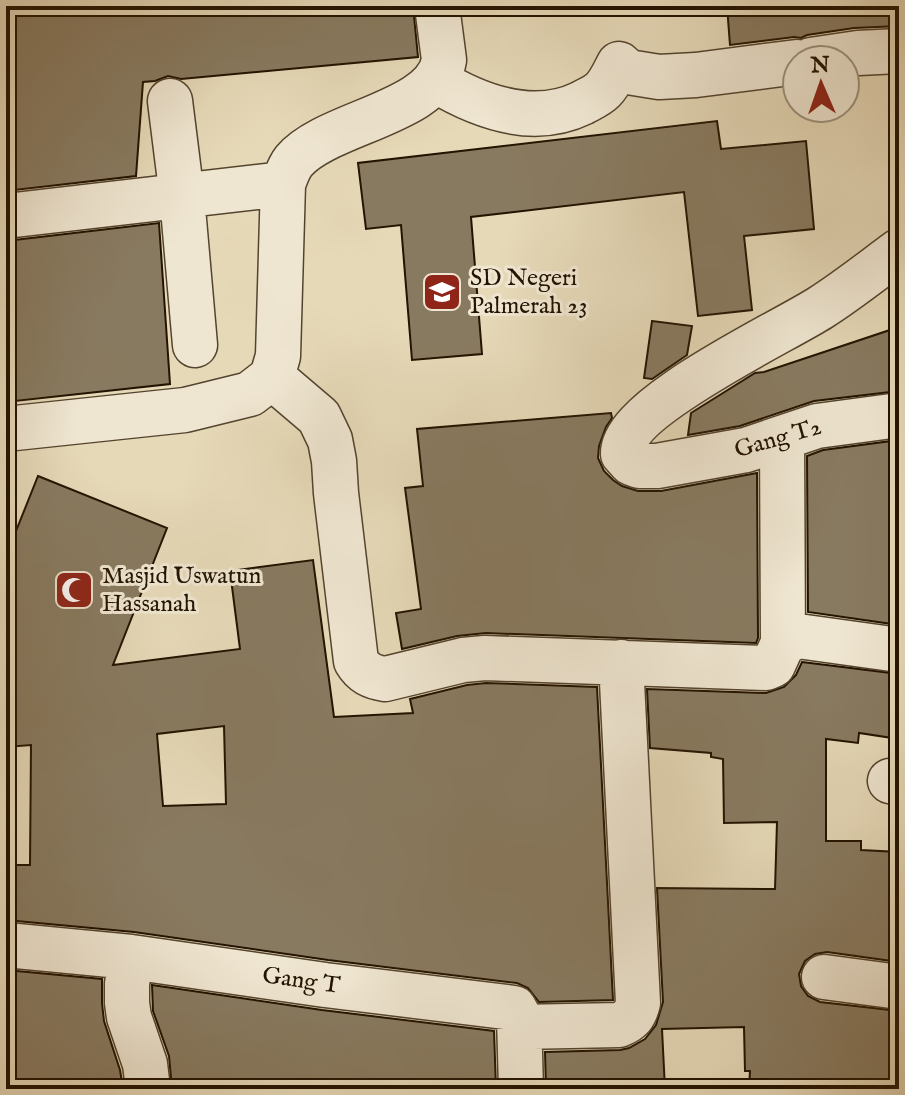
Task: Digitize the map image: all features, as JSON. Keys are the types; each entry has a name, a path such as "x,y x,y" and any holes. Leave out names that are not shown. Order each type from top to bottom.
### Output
{"street":[{"path":"6,429 185,410 250,394 272,377 278,356 283,184 291,164 306,149 325,139 419,97 435,80 444,60 437,6"},
{"path":"861,53 899,51"},
{"path":"435,80 481,104 536,114 562,111 599,93 619,64 628,72 659,77 781,64"},
{"path":"170,101 195,345"},
{"path":"6,216 283,184"},
{"name":"Gang T2","path":"899,251 821,308 697,378 647,415 627,437 623,454 639,466 657,466 746,450 817,426 899,415"},
{"path":"272,377 319,417 330,440 356,661 361,669 385,679 463,660 485,658 766,668 773,665 783,643 782,438"},
{"path":"783,643 798,636 899,650"},
{"path":"521,1089 520,1027 619,1025 629,1021 638,1003 621,662"},
{"name":"Gang T","path":"6,945 131,957 514,1008 520,1027"},
{"path":"131,957 127,1003 145,1064 148,1089"},
{"path":"824,977 899,987"}],"building":[{"path":"6,6 413,6 418,57 181,79 168,76 143,82 136,176 6,191"},
{"path":"727,6 899,6 899,26 854,28 801,38 730,45"},
{"name":"SD Negeri Palmerah 23","path":"717,121 721,149 806,141 814,229 744,236 752,310 698,316 684,192 471,217 482,354 412,360 401,225 366,229 358,163"},
{"path":"159,223 170,384 6,402 6,241"},
{"path":"652,321 692,326 687,355 652,379 644,378"},
{"path":"899,327 899,391 814,401 740,426 688,435 691,413 755,373"},
{"path":"611,413 598,458 604,471 622,486 638,491 661,491 757,473 756,643 486,633 457,636 402,649 396,613 421,609 405,488 423,486 417,429"},
{"path":"899,440 899,625 808,612 807,456 823,450"},
{"path":"38,476 167,528 113,665 240,649 230,571 313,560 334,717 413,713 410,699 467,685 597,687 613,1000 539,1002 528,988 517,983 134,932 6,920 6,865 30,865 31,745 6,747 6,556","holes":["224,726 226,804 163,806 157,734"]},
{"path":"802,662 899,674 899,739 859,733 858,743 826,739 826,841 861,841 861,850 899,852 899,962 827,952 815,954 805,961 799,974 801,986 808,996 820,1002 899,1011 899,1089 749,1089 750,1071 745,1071 744,1027 662,1029 665,1089 546,1089 545,1052 629,1048 645,1039 656,1025 663,1002 657,888 775,889 777,822 724,823 723,759 711,757 711,753 650,748 647,689 766,693 784,687 796,675"},
{"path":"6,970 102,979 104,1021 123,1089 6,1089"},
{"path":"152,985 494,1031 496,1089 172,1089 169,1056 153,1011"}],"place":[{"name":"SD Negeri Palmerah 23","path":"442,292"},
{"name":"Masjid Uswatun Hassanah","path":"74,590"}]}
